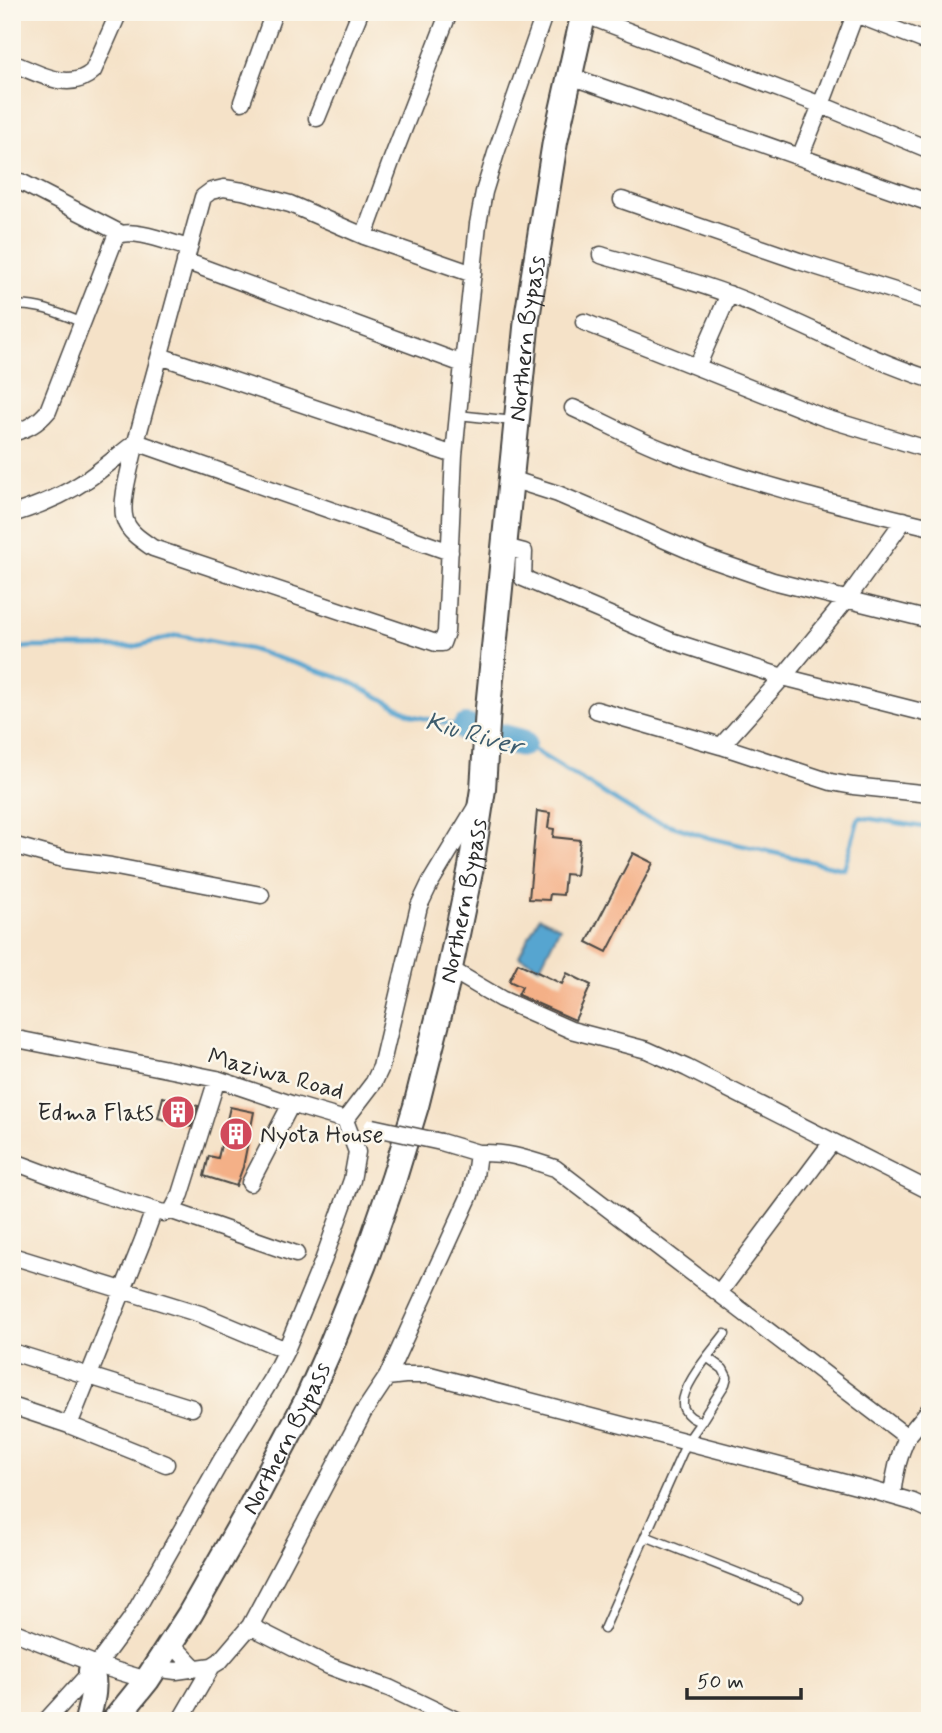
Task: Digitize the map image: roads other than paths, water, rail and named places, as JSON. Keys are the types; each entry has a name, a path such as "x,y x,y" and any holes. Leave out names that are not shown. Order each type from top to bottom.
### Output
{"main road":[{"name":"Northern Bypass","path":"114,1721 151,1674 171,1643 248,1512 306,1402 364,1264 416,1106 450,969 482,798 488,708 527,318 555,142 582,13"},
{"path":"87,1721 94,1668"}],"street":[{"path":"12,63 57,80 74,82 85,78 93,71 119,12"},
{"path":"242,103 274,12"},
{"path":"317,118 360,12"},
{"path":"364,236 449,12"},
{"path":"473,274 364,236 290,204 243,191 223,188 211,191 203,197 136,442 123,508 125,523 137,537 153,548 442,643 446,632 454,455 463,364 473,274 478,224 484,192 545,12"},
{"path":"582,13 930,150"},
{"path":"800,157 854,13 930,43"},
{"path":"570,76 930,203"},
{"path":"21,182 120,233 132,232 463,364"},
{"path":"622,200 799,261 930,302"},
{"path":"12,433 25,430 38,422 48,411 116,236 120,233"},
{"path":"601,254 758,305 849,347 930,379"},
{"path":"697,367 729,294"},
{"path":"584,321 825,418 930,450"},
{"path":"160,356 454,455"},
{"path":"573,408 663,450 745,479 930,527"},
{"path":"12,514 33,507 88,479 136,442"},
{"path":"136,442 450,552"},
{"path":"511,479 558,494 707,558 773,581 930,620"},
{"path":"721,746 847,600 904,520"},
{"path":"505,547 524,552 523,578 671,641 783,677 930,714"},
{"path":"596,710 721,746 831,782 930,794"},
{"name":"Maziwa Road","path":"12,1038 217,1079 345,1120 374,1082 381,1067 419,906 482,798"},
{"path":"12,845 67,860 261,895"},
{"path":"450,969 500,999 571,1030 646,1050 687,1068 929,1188"},
{"path":"172,1211 181,1194 217,1079"},
{"path":"250,1183 291,1104"},
{"path":"345,1120 478,1153 521,1156 555,1168 907,1437"},
{"path":"46,1721 94,1668 131,1619 286,1350 323,1261 352,1180 357,1152 345,1120"},
{"path":"719,1293 832,1142"},
{"path":"12,1631 94,1668 151,1674 204,1667 220,1661 250,1626 363,1413 387,1377 470,1195 478,1153"},
{"path":"12,1161 89,1190 163,1213 172,1211 296,1254"},
{"path":"69,1425 154,1209"},
{"path":"12,1256 201,1314 286,1350"},
{"path":"12,1352 192,1408"},
{"path":"387,1377 430,1376 892,1496 930,1510"},
{"path":"12,1406 69,1425 166,1464"},
{"path":"892,1496 899,1454 907,1437 930,1409"},
{"path":"250,1626 329,1667 389,1688 447,1718"},
{"path":"171,1643 204,1667"},
{"path":"180,1721 204,1667"}],"lane":[{"path":"12,306 42,308 83,323"},
{"path":"458,415 516,421"},
{"path":"701,1422 690,1417 683,1407 683,1396 725,1334"},
{"path":"604,1629 687,1442 727,1377 723,1369 708,1357"},
{"path":"645,1536 799,1597"}],"water":[{"path":"539,917 560,927 540,967 519,956"}],"waterway":[{"name":"Kiu River","path":"12,649 133,647 178,635 249,649 347,680 414,716 466,728"},
{"name":"Kiu River","path":"466,728 522,743"},
{"name":"Kiu River","path":"522,743 639,815 710,838 844,869 859,817 930,828"}],"place":[{"name":"Edma Flats","path":"178,1112"},
{"name":"Nyota House","path":"236,1134"}]}
